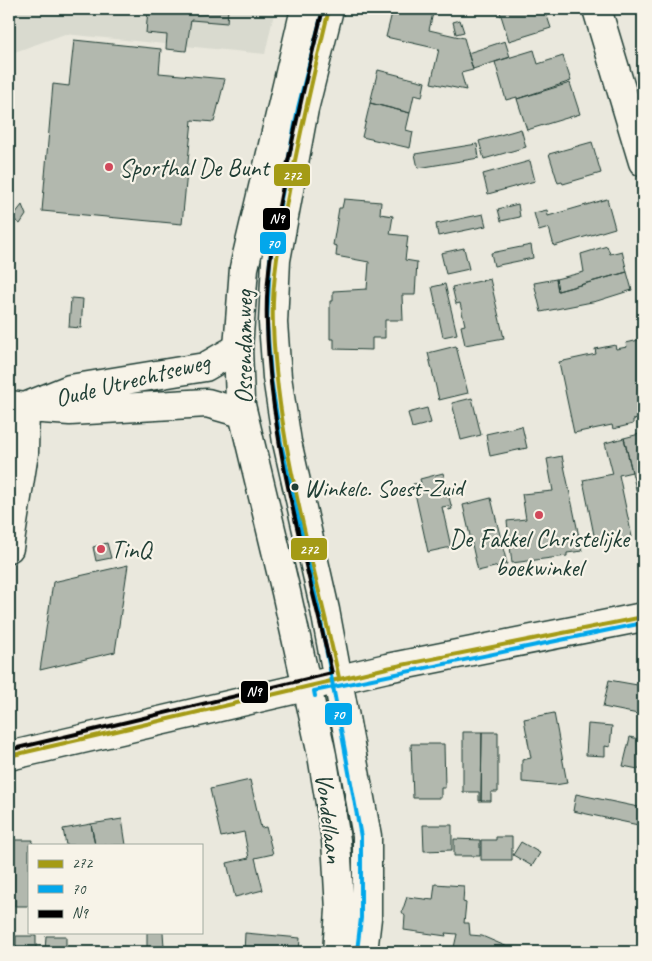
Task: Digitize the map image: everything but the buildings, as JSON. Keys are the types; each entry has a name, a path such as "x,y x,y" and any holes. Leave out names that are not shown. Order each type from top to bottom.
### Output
{"main road":[{"name":"Ossendamweg","path":"304,9 244,268 238,348 242,413 307,686"},
{"name":"Ossendamweg","path":"329,9 304,109 276,260 273,323 277,377 287,442 339,678"},
{"path":"597,9 643,162"},
{"name":"Oude Utrechtseweg","path":"17,406 70,389 205,367 238,348"},
{"name":"Oude Utrechtseweg","path":"17,406 70,412 206,403 242,413"},
{"name":"Oude Utrechtseweg","path":"9,548 24,453 17,406"},
{"path":"9,756 339,678 643,617"},
{"name":"Vondellaan","path":"339,678 367,836 367,918 363,952"},
{"name":"Vondellaan","path":"307,686 322,755 336,840 340,910 337,952"}],"shaded area":[{"path":"9,9 275,9 265,54 65,34 9,54"}],"transit line":[{"name":"70","path":"323,9 298,108 270,259 267,323 271,378 281,443 319,611 361,837 361,918 357,951"},
{"name":"N9","path":"9,750 332,673 282,457 275,413 267,324 267,289 280,203 292,141 323,9"},
{"name":"272","path":"329,9 303,120 280,238 275,273 273,325 281,414 289,459 339,678"},
{"name":"272","path":"9,756 387,668 643,617"},
{"name":"70","path":"315,696 314,691 643,623"}],"place":[{"name":"Sporthal De Bunt","path":"109,167"},
{"name":"Winkelc. Soest-Zuid","path":"295,487"},
{"name":"De Fakkel Christelijke boekwinkel","path":"539,515"},
{"name":"TinQ","path":"101,549"}]}
